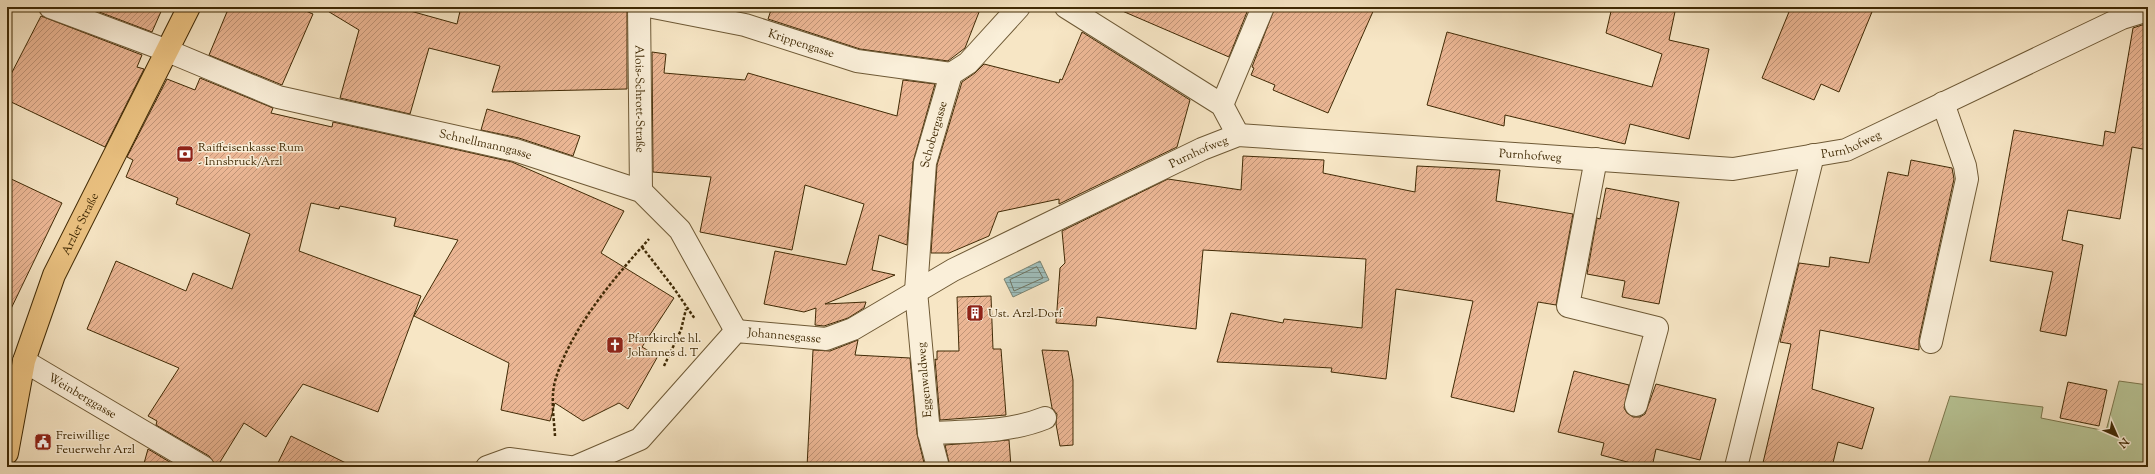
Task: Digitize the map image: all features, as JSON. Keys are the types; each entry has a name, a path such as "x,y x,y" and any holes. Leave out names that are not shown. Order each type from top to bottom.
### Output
{"main road":[{"name":"Arzler Straße","path":"7,453 24,361 54,275 189,7"}],"street":[{"name":"Schnellmanngasse","path":"50,7 168,51 278,97 515,150 642,192 680,230 736,331"},
{"name":"Alois-Schrott-Straße","path":"639,7 642,192"},
{"name":"Krippengasse","path":"653,7 746,25 857,61 951,74"},
{"path":"951,74 968,63 1019,7"},
{"path":"1066,7 1222,105 1238,136"},
{"path":"1222,105 1263,7"},
{"name":"Purnhofweg","path":"916,291 953,270 1202,149 1238,136 1733,169 1846,150 2122,18 2148,10"},
{"name":"Schobergasse","path":"916,291 925,163 951,74"},
{"path":"1931,342 1967,179 1965,166 1943,103"},
{"path":"1736,467 1813,155"},
{"path":"1596,159 1568,306 1656,328 1636,405"},
{"name":"Johannesgasse","path":"575,467 640,439 736,331 826,339 853,329 916,291"},
{"name":"Eggenwaldweg","path":"916,291 929,432 938,467"},
{"name":"Weinberggasse","path":"24,361 203,467"},
{"path":"929,432 994,430 1028,425 1045,418"},
{"path":"487,467 509,459 569,467"}],"path":[{"path":"556,437 553,411 555,379 567,353 593,307 614,279 652,236"},
{"path":"642,247 673,287 690,314"},
{"path":"660,371 668,360 681,330 686,309"}],"green space":[{"path":"2119,381 2148,385 2148,467 1927,467 1950,396 2043,407 2041,418 2106,431"}],"water":[{"path":"1040,261 1049,280 1013,297 1004,279"}],"building":[{"path":"86,7 163,7 152,32"},
{"path":"229,7 296,7 313,14 282,85 209,55"},
{"path":"321,7 396,7 457,24 461,7 627,7 627,89 492,92 500,66 429,48 410,114 340,98 359,30"},
{"path":"772,7 981,7 965,48 948,61 860,49 768,19"},
{"path":"1113,7 1249,7 1229,57"},
{"path":"1275,7 1375,7 1328,113 1273,90 1275,85 1251,75 1254,68 1252,67"},
{"path":"1612,7 1676,7 1669,40 1709,49 1689,139 1630,124 1625,144 1505,115 1504,126 1427,105 1447,32 1652,87 1662,54 1606,33"},
{"path":"1791,7 1874,7 1839,92 1821,84 1814,100 1762,78"},
{"path":"41,16 142,55 137,67 144,69 105,147 7,100 7,82"},
{"path":"2148,25 2148,150 2132,147 2120,219 2068,210 2062,240 2083,245 2066,336 2040,331 2053,272 1990,261 2014,130 2103,146 2105,131 2115,133 2133,28"},
{"path":"1082,32 1190,100 1177,147 1059,204 1059,199 998,212 989,236 949,253 931,253 937,165 962,82 975,73 984,64 1059,83 1060,79 1062,80"},
{"path":"652,52 666,54 664,73 745,80 748,73 897,116 903,80 935,84 913,162 907,245 879,235 872,270 895,275 825,304 866,302 864,308 848,318 824,326 815,325 816,308 804,312 764,304 775,251 846,265 864,204 805,185 792,250 700,232 711,177 653,172"},
{"path":"200,78 273,108 271,113 332,127 333,122 512,162 624,211 601,253 674,298 642,347 658,356 628,409 619,403 583,421 555,403 550,421 501,410 509,363 414,316 458,240 394,226 396,218 340,206 339,209 311,203 299,251 421,296 378,412 303,384 266,437 244,423 217,467 209,456 156,425 157,421 148,416 179,368 87,329 116,261 186,291 193,273 232,289 250,234 176,204 178,198 126,177 133,160 127,157 167,79 195,90"},
{"path":"487,109 580,136 573,156 519,138 481,130"},
{"path":"1243,156 1324,160 1323,173 1415,192 1417,166 1500,170 1496,201 1573,214 1556,305 1538,302 1514,412 1451,397 1473,301 1396,289 1386,379 1331,372 1332,368 1217,362 1231,313 1283,323 1284,319 1362,328 1366,259 1203,250 1196,329 1097,317 1096,326 1056,323 1060,268 1065,263 1062,231 1168,179 1241,190"},
{"path":"1911,160 1952,168 1954,179 1919,339 1919,350 1820,330 1812,389 1874,408 1862,449 1838,442 1832,467 1762,467 1791,344 1780,342 1799,263 1829,267 1830,257 1869,263 1888,172 1908,176"},
{"path":"7,177 62,203 7,317"},
{"path":"1606,188 1679,202 1659,304 1622,297 1625,281 1587,274 1597,218 1600,219"},
{"path":"991,296 993,349 1001,349 1006,415 940,420 935,359 937,360 937,351 959,351 957,297"},
{"path":"858,340 855,355 910,358 917,434 925,467 807,467 813,350 830,351"},
{"path":"1042,350 1068,351 1073,380 1073,445 1060,446 1056,424 1057,414 1052,408"},
{"path":"1574,371 1629,385 1624,408 1627,413 1633,417 1640,417 1645,414 1656,384 1716,399 1700,460 1656,449 1652,467 1646,467 1601,455 1604,443 1558,432"},
{"path":"2068,382 2107,390 2099,426 2060,418"},
{"path":"291,436 354,467 276,467"},
{"path":"1009,440 1011,467 950,467 945,445"},
{"path":"148,449 178,467 143,467"}],"place":[{"name":"Raiffeisenkasse Rum - Innsbruck/Arzl","path":"185,154"},
{"name":"Ust. Arzl-Dorf","path":"975,313"},
{"name":"Pfarrkirche hl. Johannes d. T","path":"615,345"},
{"name":"Freiwillige Feuerwehr Arzl","path":"43,442"}]}
